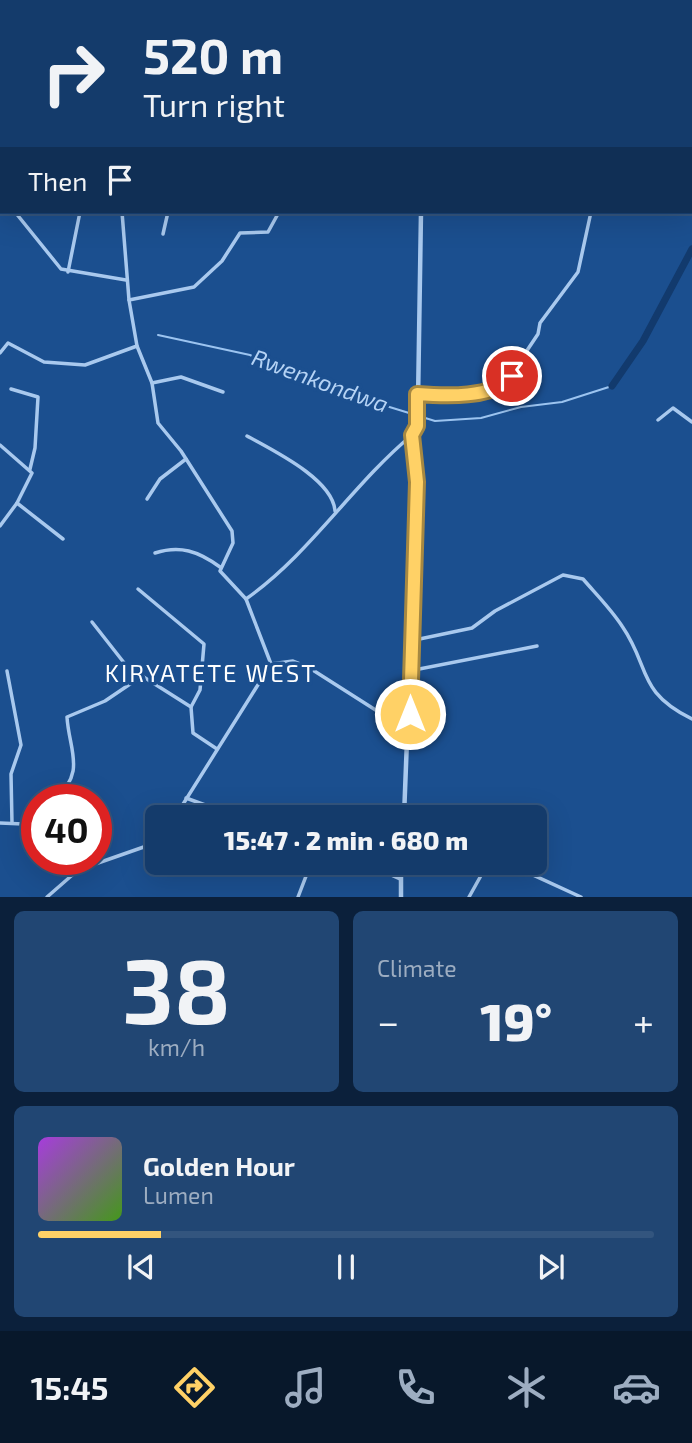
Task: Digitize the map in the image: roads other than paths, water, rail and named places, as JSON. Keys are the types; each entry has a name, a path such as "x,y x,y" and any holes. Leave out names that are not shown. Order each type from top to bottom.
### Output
{"street":[{"path":"16,214 51,261 68,272 126,280"},
{"path":"68,272 80,214"},
{"path":"122,214 126,280 137,346 152,383 160,428 186,459 232,531 233,543 220,566 221,573 246,599 271,664"},
{"path":"163,234 168,214"},
{"path":"129,300 194,287 222,261 238,235 243,232 268,232 278,214"},
{"path":"246,599 313,540 335,511 412,435 417,426 421,214"},
{"path":"417,394 457,396 506,382 537,334 540,323 578,272 591,214"},
{"path":"0,353 10,344 44,362 92,365 137,346"},
{"path":"152,383 181,377 223,392"},
{"path":"0,526 17,503 31,476 38,397 11,389"},
{"path":"657,420 673,408 692,422"},
{"path":"405,805 417,482 412,435"},
{"path":"247,436 303,470 330,496 335,511"},
{"path":"0,445 30,469"},
{"path":"147,499 160,480 186,459"},
{"path":"17,503 63,539"},
{"path":"155,553 174,549 191,551 220,566"},
{"path":"410,641 472,628 495,611 563,575 574,575 583,579 623,627 650,688 670,707 692,719"},
{"path":"138,589 204,644 200,690 191,707 193,733 218,749"},
{"path":"92,622 136,678"},
{"path":"410,671 537,646"},
{"path":"271,664 293,661 308,667 408,730"},
{"path":"182,805 271,664"},
{"path":"6,671 21,745 11,774 12,823"},
{"path":"68,784 73,771 74,752 67,717 105,701 136,678 145,678 191,707"},
{"path":"186,798 205,805"},
{"path":"0,823 21,824"},
{"path":"112,855 145,846"},
{"path":"47,897 71,875"},
{"path":"298,897 306,875"},
{"path":"391,875 400,879"},
{"path":"400,875 401,897"},
{"path":"469,897 481,875"},
{"path":"533,875 580,897"}],"waterway":[{"name":"Rwenkondwa","path":"612,386 643,341 692,249"},
{"name":"Rwenkondwa","path":"158,335 250,355 292,377 435,421 481,418 521,407 562,402 612,386"}],"district":[{"name":"KIRYATETE WEST","path":"211,674"}]}
